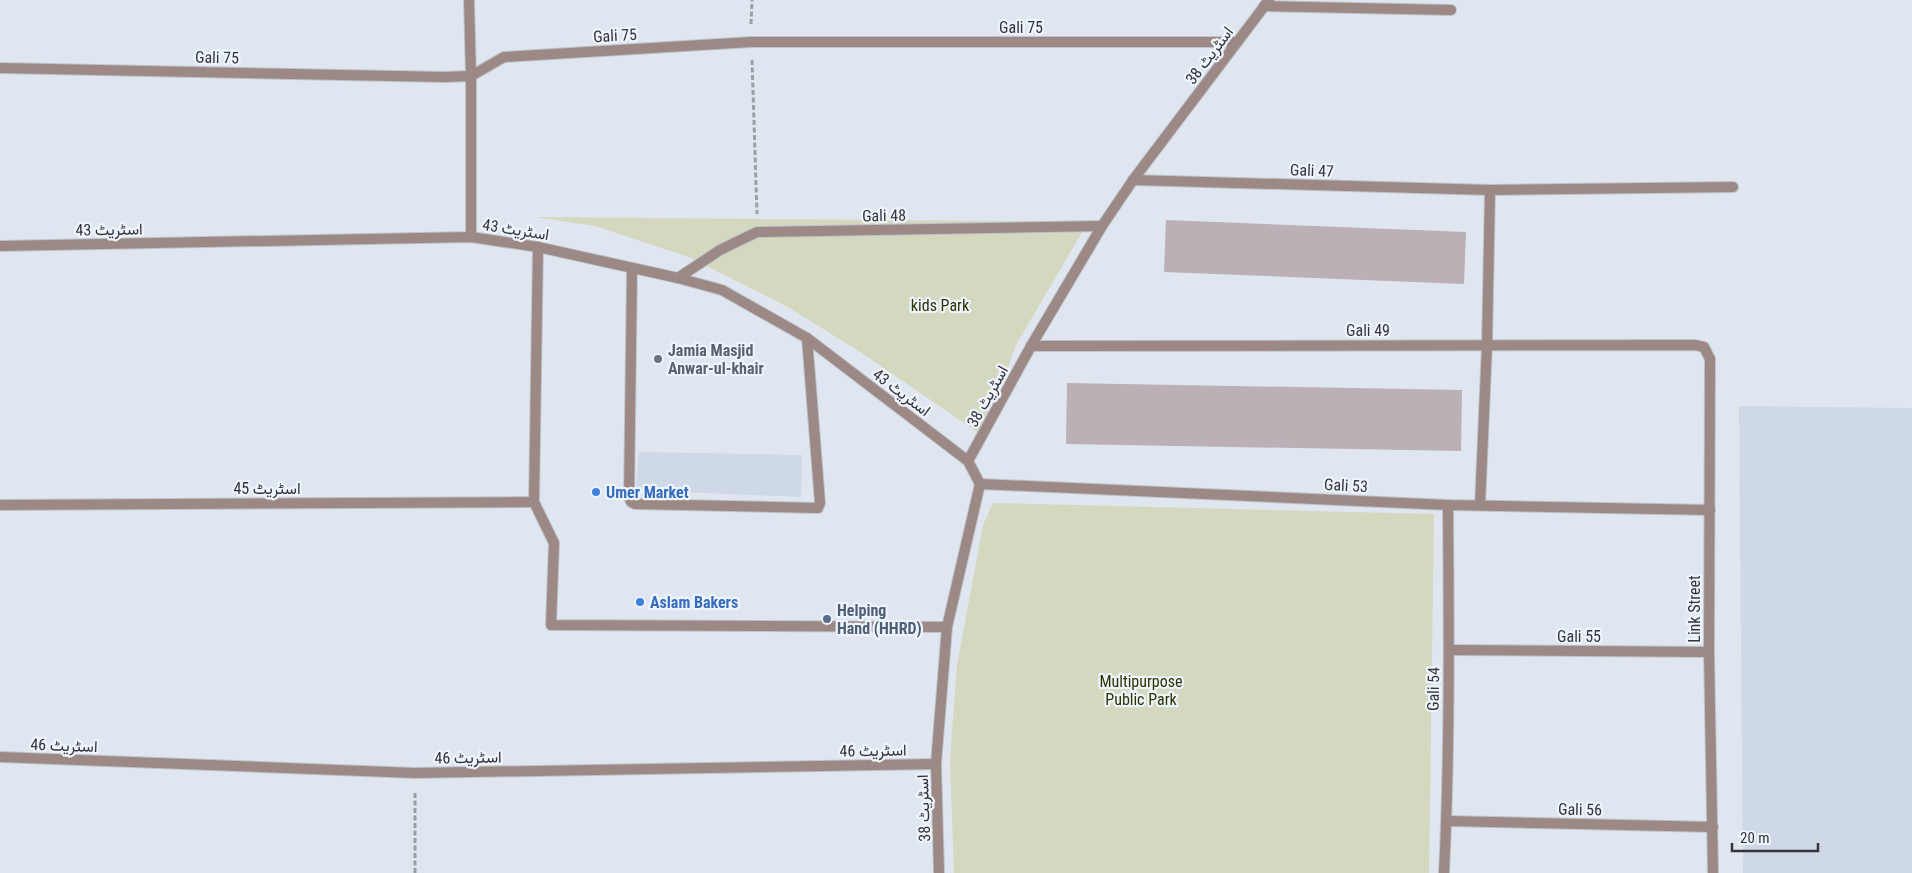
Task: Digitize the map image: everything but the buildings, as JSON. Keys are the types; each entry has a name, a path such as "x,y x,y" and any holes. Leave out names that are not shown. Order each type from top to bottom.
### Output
{"street":[{"path":"469,0 471,237"},
{"path":"1267,3 1451,10"},
{"name":"اسٹریٹ 38","path":"968,461 1031,346 1102,226 1133,180 1267,3"},
{"name":"Gali 75","path":"0,68 444,77 471,76 504,57 751,42 1237,42"},
{"name":"Gali 47","path":"1133,180 1490,190 1733,187"},
{"path":"1480,505 1490,190"},
{"name":"Gali 48","path":"678,278 720,250 757,232 1102,226"},
{"name":"اسٹریٹ 43","path":"0,246 471,237 538,247 678,278 722,290 806,338 968,461"},
{"path":"538,247 534,502 554,544 551,626 947,628"},
{"path":"632,269 629,487 631,502 635,504 818,508 820,503 806,338"},
{"name":"Gali 49","path":"1031,346 1695,345 1704,347"},
{"name":"Link Street","path":"1704,347 1710,359 1709,652 1713,873"},
{"path":"968,461 980,484"},
{"name":"اسٹریٹ 38","path":"939,873 936,764 947,628 980,484"},
{"name":"Gali 53","path":"980,484 1448,505 1710,510"},
{"name":"اسٹریٹ 45","path":"0,505 534,502"},
{"name":"Gali 54","path":"1444,873 1447,821 1449,650 1448,505"},
{"name":"Gali 55","path":"1449,650 1709,652"},
{"name":"اسٹریٹ 46","path":"0,757 415,773 936,764"},
{"name":"Gali 56","path":"1447,821 1713,827"}],"path":[{"path":"752,0 751,42 757,232"},
{"path":"414,873 415,773"}],"shaded area":[{"path":"1739,406 1912,408 1912,873 1743,873"},
{"path":"639,452 802,455 801,497 636,490"}],"green space":[{"name":"kids Park","path":"536,217 1088,222 1016,345 983,436 862,353 786,306 689,257 595,226"},
{"name":"Multipurpose Public Park","path":"993,503 1434,514 1429,873 954,873 950,760 957,665 983,525"}],"place":[{"name":"Jamia Masjid Anwar-ul-khair","path":"658,359"},
{"name":"Umer Market","path":"596,492"},
{"name":"Aslam Bakers","path":"640,602"},
{"name":"Helping Hand (HHRD)","path":"827,619"}]}
